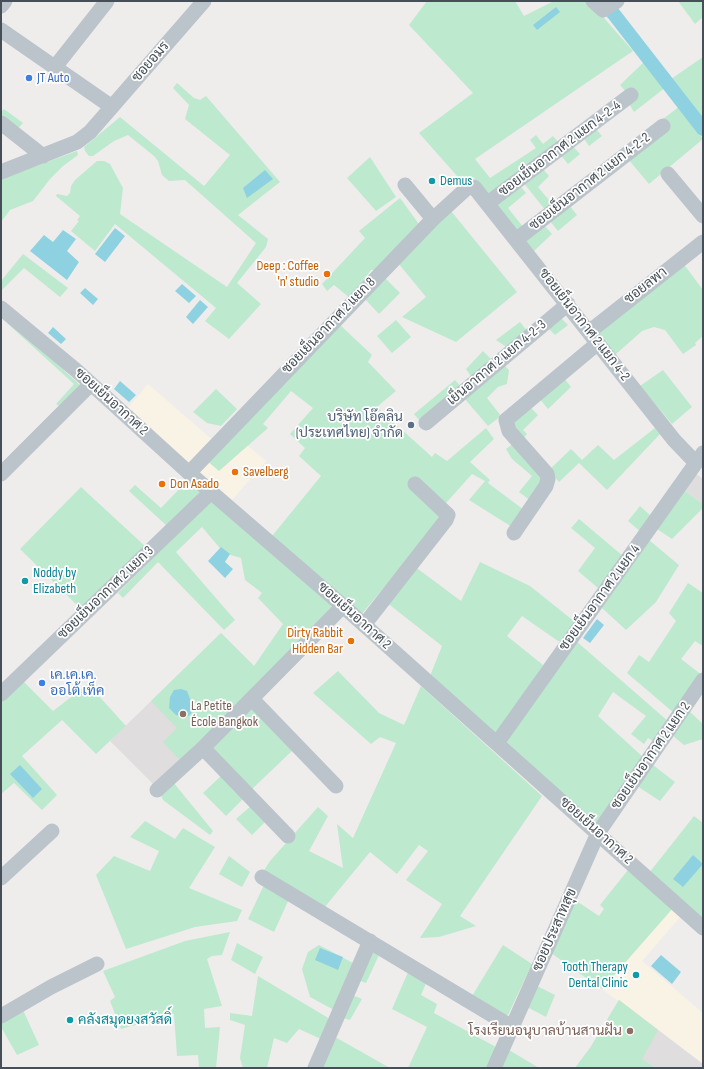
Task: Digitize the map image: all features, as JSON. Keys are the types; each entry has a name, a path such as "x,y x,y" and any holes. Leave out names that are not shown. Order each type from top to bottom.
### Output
{"street":[{"path":"1,6 5,1"},
{"path":"55,67 107,1"},
{"name":"ซอยอมร","path":"1,172 76,142 98,124 204,1"},
{"path":"593,1 600,8 611,6"},
{"path":"1,30 112,107"},
{"name":"ซอยเย็นอากาศ 2 แยก 4-2-4","path":"488,203 631,95"},
{"path":"1,123 44,156"},
{"name":"ซอยเย็นอากาศ 2 แยก 4-2-2","path":"517,239 663,126"},
{"path":"668,174 703,216"},
{"path":"405,185 433,219"},
{"name":"ซอยเย็นอากาศ 2 แยก 4-2","path":"474,186 674,440 699,458"},
{"name":"ซอยเย็นอากาศ 2 แยก 8","path":"189,473 433,219 467,188 474,186"},
{"name":"ซอยลพา","path":"514,533 546,486 548,479 547,474 508,431 506,420 594,338 703,242"},
{"name":"เย็นอากาศ 2 แยก 4-2-3","path":"426,423 568,304"},
{"name":"ซอยเย็นอากาศ 2","path":"1,308 91,384 189,473 343,606 703,928"},
{"path":"1,474 91,384"},
{"name":"ซอยเย็นอากาศ 2 แยก 4","path":"497,743 699,458"},
{"path":"364,625 446,520 448,515 415,484"},
{"name":"ซอยเย็นอากาศ 2 แยก 3","path":"1,694 211,492"},
{"path":"157,790 252,700 343,606"},
{"name":"ซอยเย็นอากาศ 2 แยก 2","path":"598,833 703,680"},
{"path":"252,700 336,786"},
{"path":"203,748 288,836"},
{"path":"1,878 52,832"},
{"name":"ซอยประสาทสุข","path":"494,1068 598,833"},
{"path":"262,877 512,1027"},
{"path":"315,1068 370,942"},
{"path":"1,1016 51,987 97,964"}],"shaded area":[{"path":"148,384 215,442 193,466 127,409"},
{"name":"Savelberg","path":"232,433 266,461 232,500 197,469"},
{"path":"695,473 703,479 703,504 683,490"},
{"name":"La Petite École Bangkok","path":"221,633 266,678 154,785 110,741"},
{"path":"673,908 681,916 642,961 703,1013 703,1064 602,989"},
{"name":"โรงเรียนอนุบาลบ้านสานฝัน","path":"619,1000 703,1064 703,1068 575,1068 590,1048"}],"green space":[{"path":"427,1 515,1 524,16 554,1 589,1 633,51 475,159 490,178 536,148 530,140 536,135 543,144 553,136 559,143 490,195 473,177 465,185 419,133 473,93 409,25"},
{"path":"678,1 703,1 703,17 695,24"},
{"path":"703,57 703,120 671,79"},
{"path":"644,62 666,87 634,112 628,102 627,93 620,85"},
{"path":"177,83 194,98 200,100 206,96 280,182 238,215 268,239 266,247 237,283 261,304 229,339 205,321 216,308 115,224 95,251 71,231 79,221 77,220 80,216 56,196 57,194 67,196 70,193 71,186 75,180 97,161 104,161 110,164 123,188 120,214 227,287 256,243 185,180 169,181 162,175 158,161 154,156 128,135 114,141 93,156 89,156 84,147 120,117 204,186 230,155 185,119 189,105 173,88"},
{"path":"680,106 703,139 649,184 628,159 670,127 663,119"},
{"path":"4,109 23,123 15,132 1,121 1,112"},
{"path":"595,128 602,136 589,146 583,137"},
{"path":"572,145 580,154 568,164 560,154"},
{"path":"77,151 78,155 63,166 50,179 33,201 10,210 1,222 1,179"},
{"path":"370,157 396,197 376,211 347,178"},
{"path":"542,168 549,176 538,187 553,205 546,211 523,182"},
{"path":"519,185 526,193 508,208 524,228 517,233 494,205"},
{"path":"400,198 421,227 377,270 371,270 350,298 334,285 327,291 322,284 365,238 359,231"},
{"path":"569,205 577,215 558,231 549,220"},
{"path":"451,211 517,292 456,342 402,317 426,297 398,263"},
{"path":"543,224 552,234 534,251 523,239"},
{"path":"23,254 68,288 60,297 24,268 1,291 1,281"},
{"path":"683,263 703,290 703,336 695,343 696,345 683,354 665,330 654,327 642,331 615,355 598,334"},
{"path":"385,278 400,293 379,314 364,298"},
{"path":"559,316 568,325 555,335 547,327"},
{"path":"396,320 411,337 392,353 377,336"},
{"path":"10,321 80,385 59,406 56,404 74,384 7,323"},
{"path":"520,322 528,332 508,348 496,340"},
{"path":"338,323 372,355 368,362 396,391 378,406 380,410 432,457 435,453 447,461 486,428 494,439 470,462 490,480 488,483 524,510 512,527 469,500 485,481 472,474 437,513 442,518 360,616 272,536 321,476 299,456 305,448 290,434 313,408 291,391 263,424 268,428 219,471 206,460"},
{"path":"483,351 493,361 472,378 466,369"},
{"path":"504,365 509,370 507,384 498,387 487,398 501,416 488,426 464,398"},
{"path":"663,370 692,407 672,424 640,386"},
{"path":"564,378 571,387 548,409 539,398"},
{"path":"455,380 461,387 420,421 414,414"},
{"path":"216,389 237,409 221,426 207,423 193,412"},
{"path":"529,406 538,415 523,430 527,434 521,441 509,422"},
{"path":"655,428 660,434 607,490 579,463 559,482 549,470 571,449 582,460 598,445 614,460"},
{"path":"514,443 544,477 531,501 519,492 532,476 512,459 506,449"},
{"path":"189,479 203,492 167,526 129,491 135,485 161,508"},
{"path":"81,487 146,547 81,609 20,549"},
{"path":"683,490 703,504 703,508 672,539 657,529"},
{"path":"210,498 336,605 266,678 180,760 163,742 177,728 151,701 221,633 254,666 283,624 258,598 262,593 245,580 241,558 224,553 202,527 176,552 235,620 224,630 158,562 123,598 118,593"},
{"path":"640,506 652,517 641,532 628,521"},
{"path":"579,519 623,556 598,588 578,571 595,548 571,528"},
{"path":"649,540 679,565 656,602 626,630 602,608"},
{"path":"480,562 530,586 575,622 561,641 558,641 522,616 507,636 543,665 497,735 430,676 442,646 386,602 414,566 461,601"},
{"path":"688,583 703,593 703,646 695,641 681,659 702,675 674,713 627,673 639,655 649,662 676,621 669,613"},
{"path":"576,641 669,722 655,742 648,738 644,744 631,734 646,716 613,692 598,716 643,757 597,823 507,745 505,739"},
{"path":"338,671 379,713 404,725 421,686 542,796 460,916 476,926 439,937 420,938 442,904 406,880 428,851 419,845 397,874 370,852 324,908 263,872 270,861 318,807 328,816 309,851 343,868 337,824 353,838 396,743 380,737 371,744 313,693"},
{"path":"22,680 53,711 88,684 126,726 96,754 62,720 22,756 57,795 42,810 14,783 1,794 1,701"},
{"path":"252,705 294,749 250,791 209,749"},
{"path":"689,711 703,724 703,739 684,745 673,736"},
{"path":"653,765 675,782 660,801 637,786"},
{"path":"223,774 245,797 226,816 203,793"},
{"path":"173,782 213,831 210,835 163,800 160,793"},
{"path":"252,805 266,821 252,835 236,819"},
{"path":"694,816 703,823 703,922 649,873"},
{"path":"145,821 175,839 183,828 215,847 189,888 242,910 237,921 195,927 126,949 96,875 114,856 150,871 159,851 130,837"},
{"path":"229,856 250,872 242,887 219,874"},
{"path":"628,870 673,908 602,989 551,953 575,900 599,916 604,909 600,905"},
{"path":"264,885 289,899 274,932 248,919"},
{"path":"230,932 222,955 212,956 207,959 222,1006 204,1009 205,1028 220,1027 216,1068 199,1068 198,1055 177,1056 174,1014 121,1029 110,1001 115,997 103,971 185,941"},
{"path":"237,943 263,957 255,974 231,960"},
{"path":"319,945 353,963 334,1010 310,997 302,969 308,952"},
{"path":"503,945 532,964 508,1015 505,1016 472,996"},
{"path":"375,951 380,953 366,983 358,980 369,954"},
{"path":"409,970 427,981 421,995 437,1004 434,1013 496,1047 487,1068 408,1068 427,1027 392,1009"},
{"path":"258,976 330,1019 321,1039 299,1029 287,1043 274,1038 267,1068 243,1068 240,1058 245,1025 230,1020 230,1013 252,1016"},
{"path":"537,986 555,995 546,1017 527,1007"},
{"path":"352,995 362,999 350,1020 343,1018"},
{"name":"โรงเรียนอนุบาลบ้านสานฝัน","path":"619,1000 658,1030 642,1059 655,1068 575,1068 590,1048"},
{"path":"22,1008 39,1045 17,1055 1,1027 1,1020"},
{"path":"335,1037 390,1068 322,1067"},
{"path":"509,1050 539,1068 500,1068"}],"water":[{"path":"556,7 560,12 537,30 533,25"},
{"path":"265,170 273,179 247,198 243,188"},
{"path":"115,228 125,236 105,262 95,254"},
{"path":"63,230 76,239 67,251 79,262 67,280 30,251 44,235 53,242"},
{"path":"182,284 196,296 189,303 175,291"},
{"path":"85,288 98,299 93,305 80,293"},
{"path":"200,300 208,307 193,324 186,317"},
{"path":"53,327 66,339 61,344 48,333"},
{"path":"120,381 136,395 129,402 114,389"},
{"path":"221,547 230,554 225,562 233,569 225,578 208,561"},
{"path":"597,619 604,625 590,643 583,638"},
{"path":"181,689 187,691 194,709 189,716 183,717 176,715 169,708 170,697 174,690"},
{"path":"20,765 42,789 33,798 10,774"},
{"path":"693,855 703,864 683,887 673,879"},
{"path":"320,948 343,957 338,970 315,960"},
{"path":"661,955 681,972 672,984 651,966"}],"waterway":[{"path":"601,1 613,13 703,129"}],"place":[{"name":"JT Auto","path":"29,78"},
{"name":"Demus","path":"432,181"},
{"name":"Deep : Coffee 'n' studio","path":"327,274"},
{"name":"บริษัท โอ๊คลิน (ประเทศไทย) จำกัด","path":"411,425"},
{"name":"Savelberg","path":"235,472"},
{"name":"Don Asado","path":"162,484"},
{"name":"Noddy by Elizabeth","path":"25,581"},
{"name":"Dirty Rabbit Hidden Bar","path":"351,641"},
{"name":"เค.เค.เค. ออโต้ เท็ค","path":"42,683"},
{"name":"La Petite École Bangkok","path":"183,714"},
{"name":"Tooth Therapy Dental Clinic","path":"636,975"},
{"name":"คลังสมุดยงสวัสดิ์","path":"70,1020"},
{"name":"โรงเรียนอนุบาลบ้านสานฝัน","path":"630,1031"}]}
